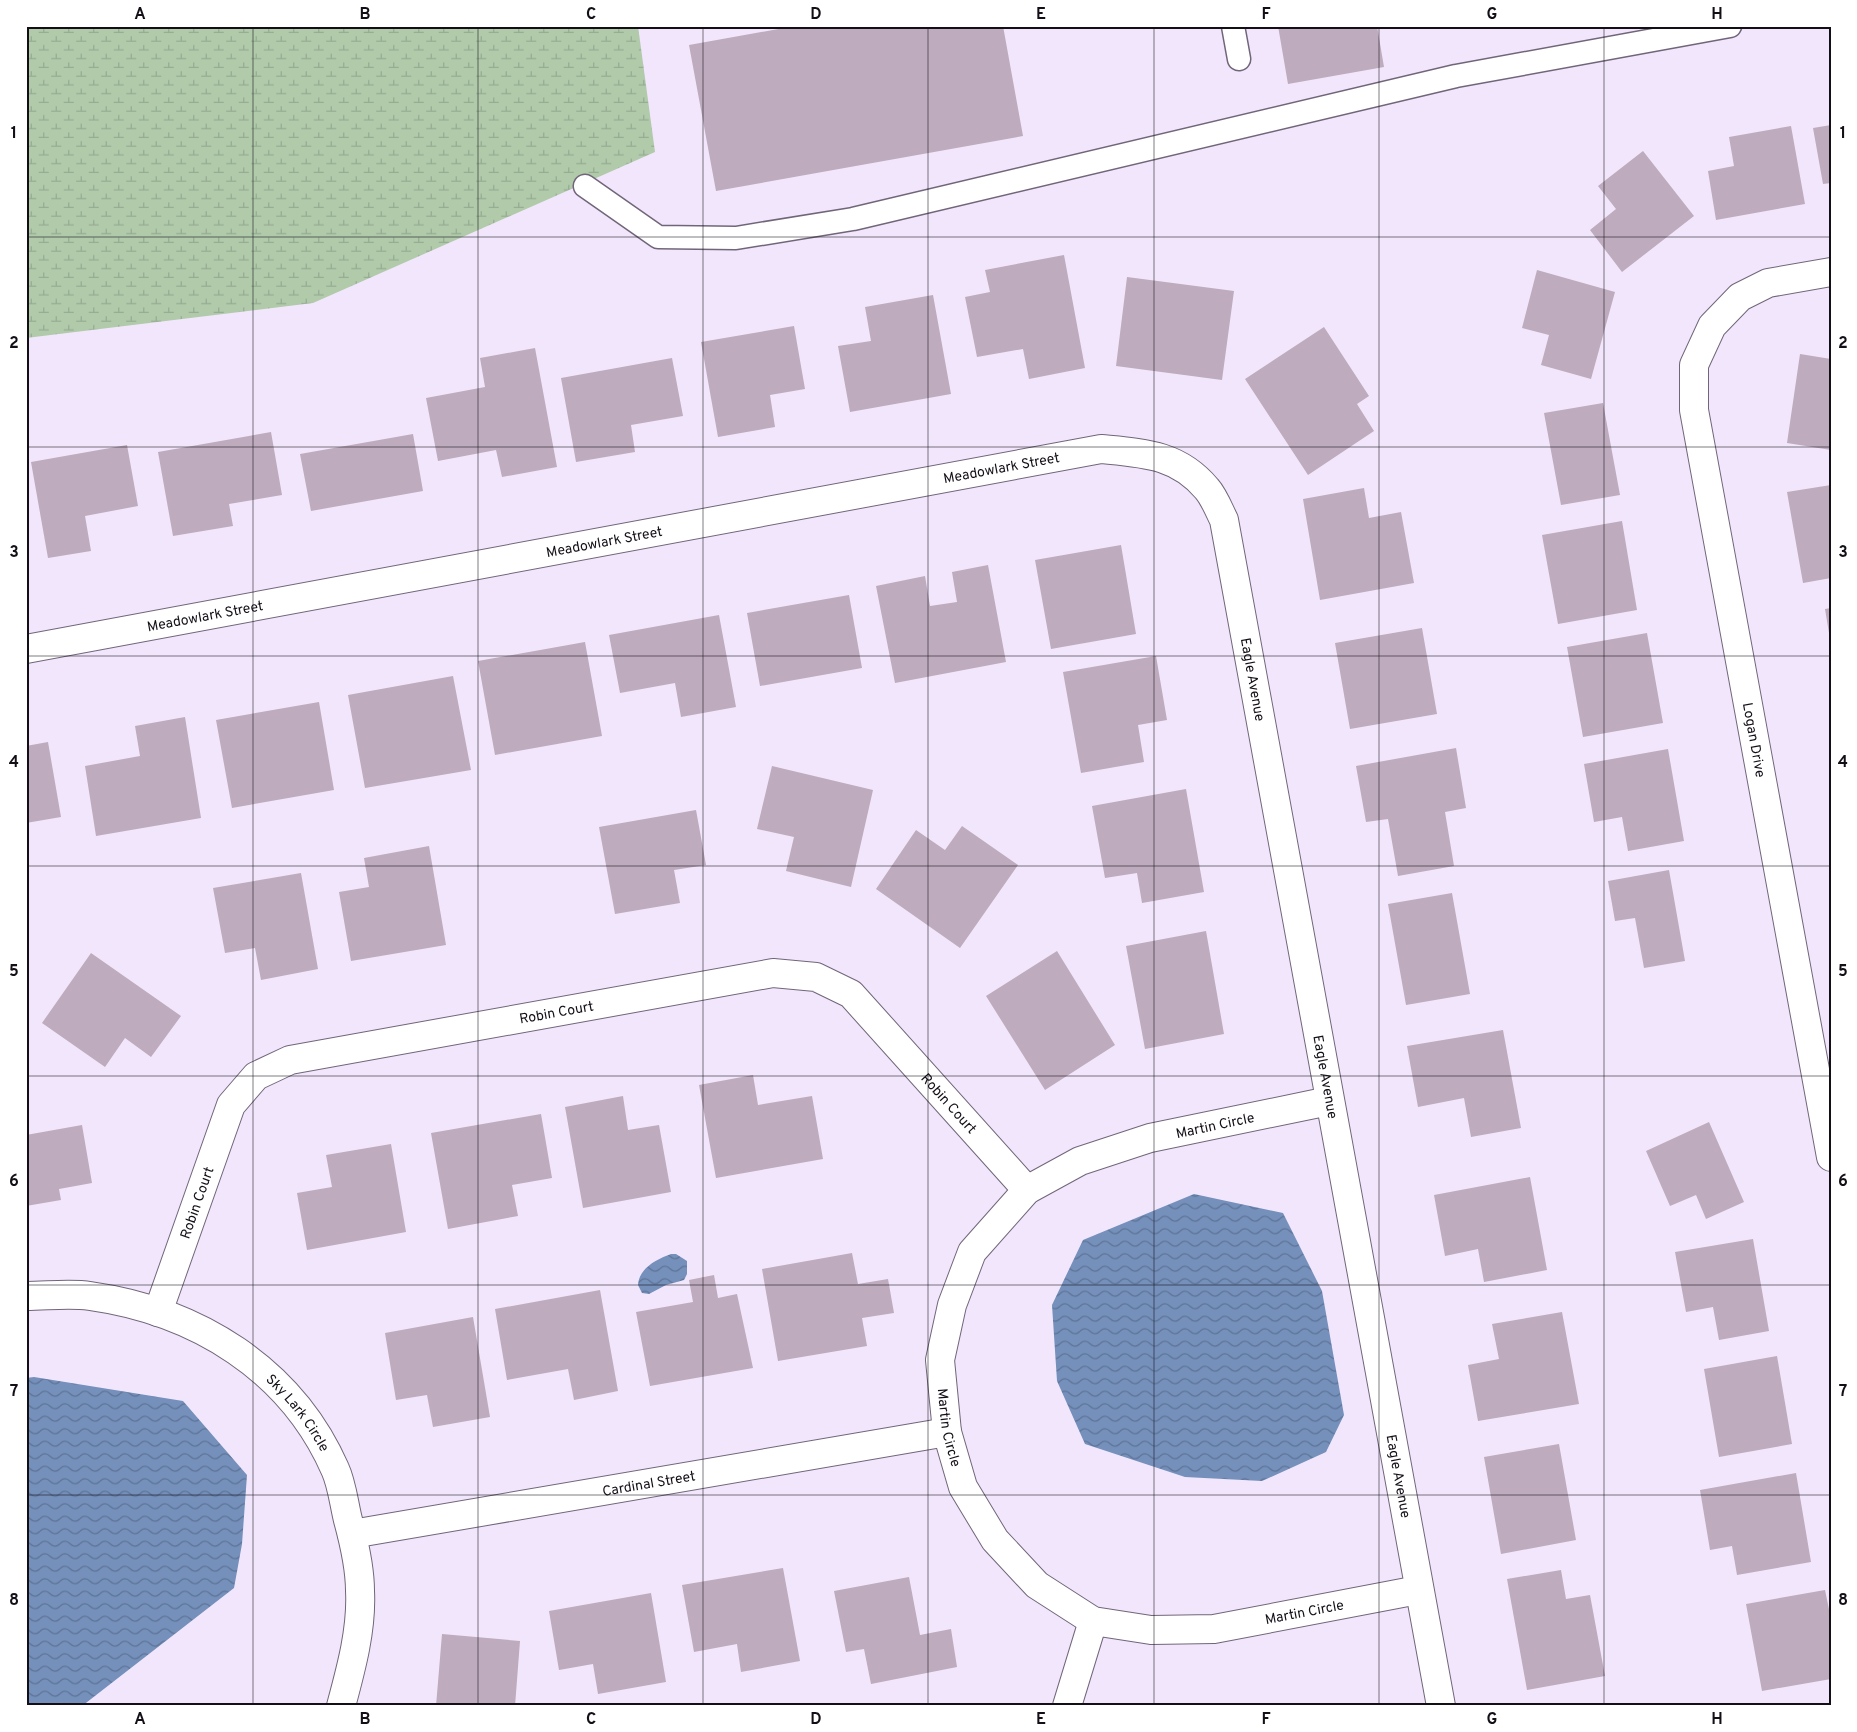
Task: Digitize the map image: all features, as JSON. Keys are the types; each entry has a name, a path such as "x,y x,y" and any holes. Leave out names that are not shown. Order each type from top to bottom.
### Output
{"street":[{"name":"Logan Drive","path":"1831,272 1768,283 1740,297 1712,326 1694,365 1694,410 1831,1156"},
{"name":"Meadowlark Street","path":"26,649 1101,449 1145,453 1179,464"},
{"name":"Eagle Avenue","path":"1179,464 1208,489 1224,520 1328,1101 1441,1706"},
{"name":"Robin Court","path":"158,1312 231,1105 256,1076 290,1060 773,972 816,977 851,994 1027,1190"},
{"name":"Martin Circle","path":"1328,1101 1150,1138 1080,1161 1027,1190 972,1252 952,1305 940,1360 947,1432 963,1487 995,1540 1037,1585 1093,1622 1151,1630 1214,1629 1418,1590"},
{"name":"Sky Lark Circle","path":"26,1296 90,1296 158,1312 207,1332 263,1369 298,1405 336,1470 352,1534 360,1591 355,1654 341,1706"},
{"name":"Cardinal Street","path":"352,1534 947,1432"},
{"path":"1068,1706 1093,1622"}],"lane":[{"path":"1233,26 1239,59"},
{"path":"585,186 658,237 736,238 853,219 1456,76 1730,26"}],"green space":[{"path":"26,26 638,26 655,152 313,303 26,338"}],"water":[{"path":"1194,1194 1283,1213 1322,1291 1344,1415 1326,1452 1262,1481 1185,1477 1085,1444 1057,1381 1052,1305 1083,1240"},
{"path":"671,1254 676,1254 687,1261 687,1274 684,1280 666,1285 649,1294 642,1293 638,1285 645,1269"},
{"path":"34,1377 183,1401 247,1475 242,1544 234,1588 82,1706 26,1706 26,1378"}],"building":[{"path":"795,26 1003,26 1023,136 716,191 689,45"},
{"path":"1278,26 1377,26 1384,67 1288,84"},
{"path":"1831,125 1831,183 1823,184 1813,128"},
{"path":"1791,126 1805,204 1716,220 1708,171 1734,166 1729,137"},
{"path":"1643,151 1694,216 1622,272 1590,230 1616,209 1598,186"},
{"path":"1064,255 1085,368 1029,379 1023,349 977,357 965,297 990,292 985,270"},
{"path":"1537,270 1615,292 1591,379 1541,365 1549,335 1522,328"},
{"path":"1127,277 1234,291 1222,380 1116,366"},
{"path":"933,295 951,394 850,412 838,346 871,341 865,307"},
{"path":"794,326 805,389 770,395 775,427 718,437 701,342"},
{"path":"1324,327 1369,396 1357,404 1374,431 1308,475 1245,379"},
{"path":"535,348 557,467 502,477 496,450 438,461 426,398 485,387 480,358"},
{"path":"1800,354 1831,359 1831,450 1787,443"},
{"path":"672,358 683,416 631,425 635,452 576,462 561,378"},
{"path":"1603,403 1620,495 1561,505 1544,413"},
{"path":"271,432 282,495 229,504 233,526 173,536 158,452"},
{"path":"413,434 423,491 311,511 300,454"},
{"path":"127,445 138,506 85,516 91,551 48,558 31,462"},
{"path":"1831,485 1831,578 1803,583 1787,492"},
{"path":"1364,488 1369,518 1401,512 1414,583 1320,600 1303,499"},
{"path":"1622,521 1637,610 1558,624 1542,535"},
{"path":"1121,545 1136,634 1051,649 1035,560"},
{"path":"988,565 1006,662 895,683 876,586 925,576 930,606 957,602 952,572"},
{"path":"849,595 862,668 760,686 747,613"},
{"path":"1831,608 1831,639 1830,639 1825,609"},
{"path":"719,615 736,707 681,717 675,683 620,693 609,635"},
{"path":"1422,628 1437,714 1350,729 1335,643"},
{"path":"1647,633 1663,723 1583,737 1567,647"},
{"path":"585,642 602,736 495,755 478,661"},
{"path":"1156,656 1167,720 1138,725 1144,762 1081,773 1063,672"},
{"path":"453,676 471,770 365,788 348,695"},
{"path":"319,702 334,790 232,808 216,720"},
{"path":"185,717 201,818 96,836 85,766 140,756 135,726"},
{"path":"48,742 61,817 26,823 26,746"},
{"path":"1456,748 1466,808 1445,812 1454,866 1398,876 1388,819 1366,822 1356,766"},
{"path":"1668,749 1684,841 1628,851 1622,817 1594,822 1584,764"},
{"path":"772,766 873,790 851,887 786,871 794,837 757,829"},
{"path":"1186,789 1204,892 1142,903 1137,873 1105,878 1092,806"},
{"path":"696,810 706,865 674,870 680,903 615,914 599,827"},
{"path":"962,826 1018,865 960,948 876,889 916,830 945,850"},
{"path":"429,846 446,945 351,961 339,892 369,887 364,858"},
{"path":"1669,870 1685,961 1644,968 1635,918 1615,921 1608,881"},
{"path":"301,873 318,969 261,980 255,948 225,953 213,888"},
{"path":"1452,893 1470,994 1406,1005 1388,904"},
{"path":"1206,931 1224,1034 1145,1049 1126,946"},
{"path":"1057,951 1115,1045 1045,1090 986,996"},
{"path":"91,953 181,1016 151,1057 125,1038 105,1067 42,1023"},
{"path":"1503,1030 1521,1128 1471,1137 1464,1098 1418,1107 1407,1046"},
{"path":"753,1075 758,1105 812,1096 823,1159 716,1178 699,1085"},
{"path":"623,1096 628,1130 659,1125 671,1192 583,1208 565,1107"},
{"path":"541,1114 552,1178 512,1185 518,1216 448,1229 431,1133"},
{"path":"1709,1122 1744,1202 1706,1219 1696,1195 1670,1206 1646,1151"},
{"path":"82,1125 92,1183 59,1189 61,1200 26,1206 26,1135"},
{"path":"391,1144 406,1232 307,1250 297,1193 332,1187 326,1155"},
{"path":"1530,1177 1547,1270 1484,1282 1478,1249 1445,1256 1434,1195"},
{"path":"1753,1239 1769,1331 1719,1340 1713,1307 1686,1312 1675,1252"},
{"path":"852,1253 858,1284 888,1279 894,1313 862,1318 867,1346 778,1361 762,1269"},
{"path":"714,1275 718,1298 737,1294 753,1368 650,1386 636,1312 693,1302 689,1280"},
{"path":"600,1290 618,1391 574,1400 568,1369 507,1380 495,1309"},
{"path":"1562,1312 1579,1404 1478,1421 1468,1365 1499,1359 1492,1324"},
{"path":"473,1317 490,1417 433,1427 427,1395 396,1400 385,1333"},
{"path":"1777,1356 1792,1444 1719,1457 1704,1369"},
{"path":"1559,1444 1576,1540 1501,1554 1484,1457"},
{"path":"1796,1473 1811,1562 1737,1575 1732,1546 1710,1550 1700,1490"},
{"path":"783,1568 800,1661 741,1672 737,1644 694,1652 682,1585"},
{"path":"1561,1570 1566,1599 1590,1595 1605,1676 1527,1690 1507,1579"},
{"path":"909,1577 920,1635 951,1629 957,1667 871,1684 864,1649 846,1652 834,1591"},
{"path":"1825,1590 1831,1619 1831,1679 1762,1691 1746,1604"},
{"path":"651,1593 666,1682 598,1694 593,1664 559,1670 549,1611"},
{"path":"442,1634 520,1641 515,1706 436,1706"}]}
